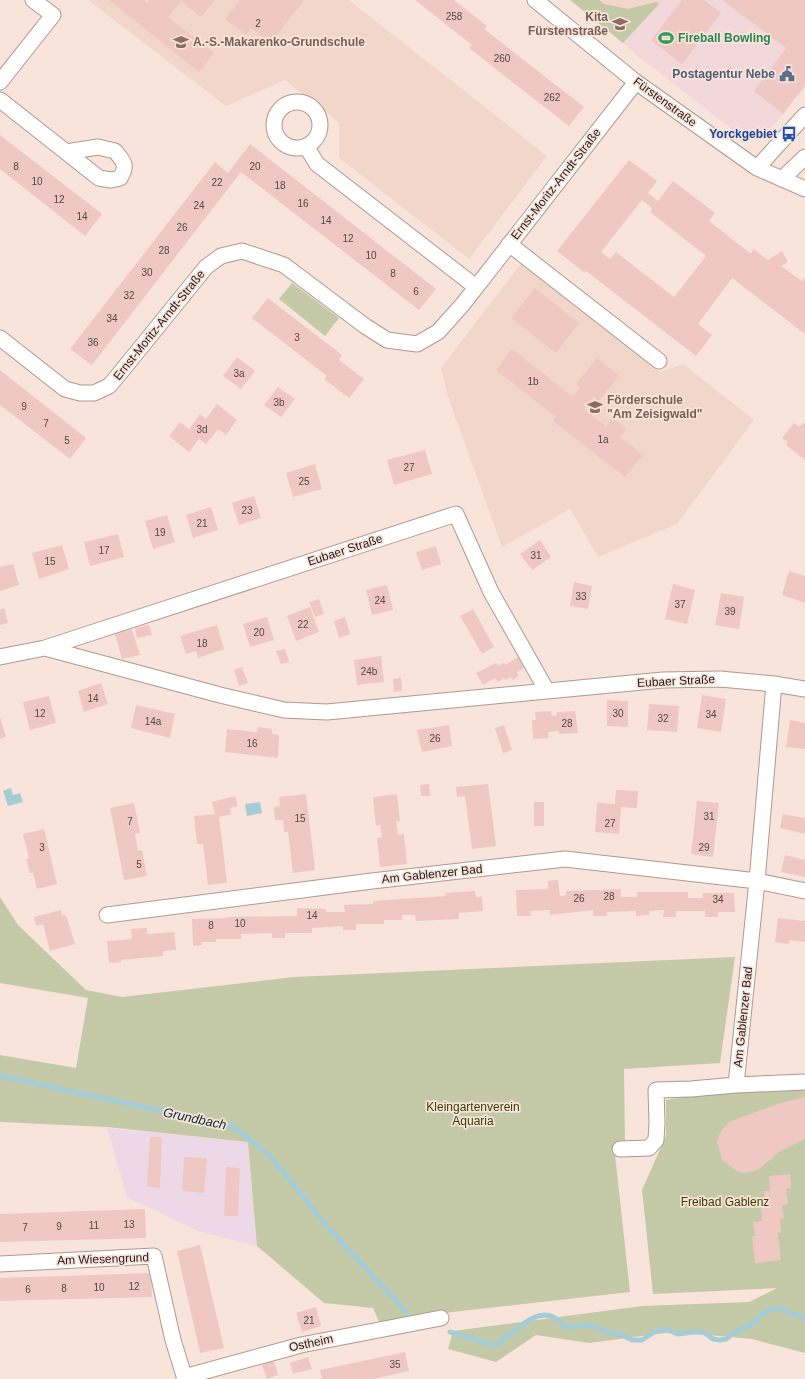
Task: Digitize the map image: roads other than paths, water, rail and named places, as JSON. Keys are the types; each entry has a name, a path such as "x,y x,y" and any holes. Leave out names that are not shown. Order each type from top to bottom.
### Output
{"street":[{"path":"0,82 53,15 33,0"},
{"name":"Fürstenstraße","path":"535,0 636,82 757,168 805,189"},
{"name":"Ernst-Moritz-Arndt-Straße","path":"0,338 65,389 80,393 94,393 109,386 206,267 222,256 242,251 284,265 365,326 387,340 417,344 438,332 463,304 636,82"},
{"path":"0,100 66,152"},
{"path":"757,168 805,115"},
{"path":"306,146 317,164 476,287"},
{"path":"782,179 805,157"},
{"path":"509,244 659,361"},
{"name":"Eubaer Straße","path":"0,657 45,648 456,514 491,592 547,691"},
{"name":"Eubaer Straße","path":"45,648 220,695 284,710 327,712 663,680 720,679 774,684 805,689"},
{"name":"Am Gablenzer Bad","path":"774,684 757,881 736,1085 805,1082"},
{"name":"Am Gablenzer Bad","path":"107,915 372,881 565,859 757,881 805,891"},
{"path":"620,1149 648,1148 656,1140 656,1090 736,1085"},
{"name":"Am Wiesengrund","path":"0,1264 154,1256 173,1340 184,1378"},
{"name":"Ostheim","path":"184,1378 301,1345 441,1318"}],"water":[{"path":"11,788 13,795 20,793 23,802 8,806 3,791"},
{"path":"260,802 262,813 247,816 245,804"}],"waterway":[{"name":"Grundbach","path":"0,1076 232,1126 268,1154 327,1226 407,1313"},
{"name":"Grundbach","path":"450,1332 496,1345 526,1322 533,1318 547,1315 555,1318 566,1327 589,1325 609,1333 620,1334 632,1340 642,1340 657,1330 668,1330 678,1334 701,1332 713,1339 720,1340 726,1339 732,1334 752,1324 769,1310 779,1308 794,1315 805,1317"}],"place":[{"name":"Kita Fürstenstraße","path":"620,24"},
{"name":"Fireball Bowling","path":"666,38"},
{"name":"A.-S.-Makarenko-Grundschule","path":"181,42"},
{"name":"Postagentur Nebe","path":"787,74"},
{"name":"Yorckgebiet","path":"789,134"},
{"name":"Förderschule \"Am Zeisigwald\"","path":"595,407"}],"park label":[{"name":"Kleingartenverein Aquaria","path":"473,1114"},
{"name":"Freibad Gablenz","path":"725,1202"}]}
